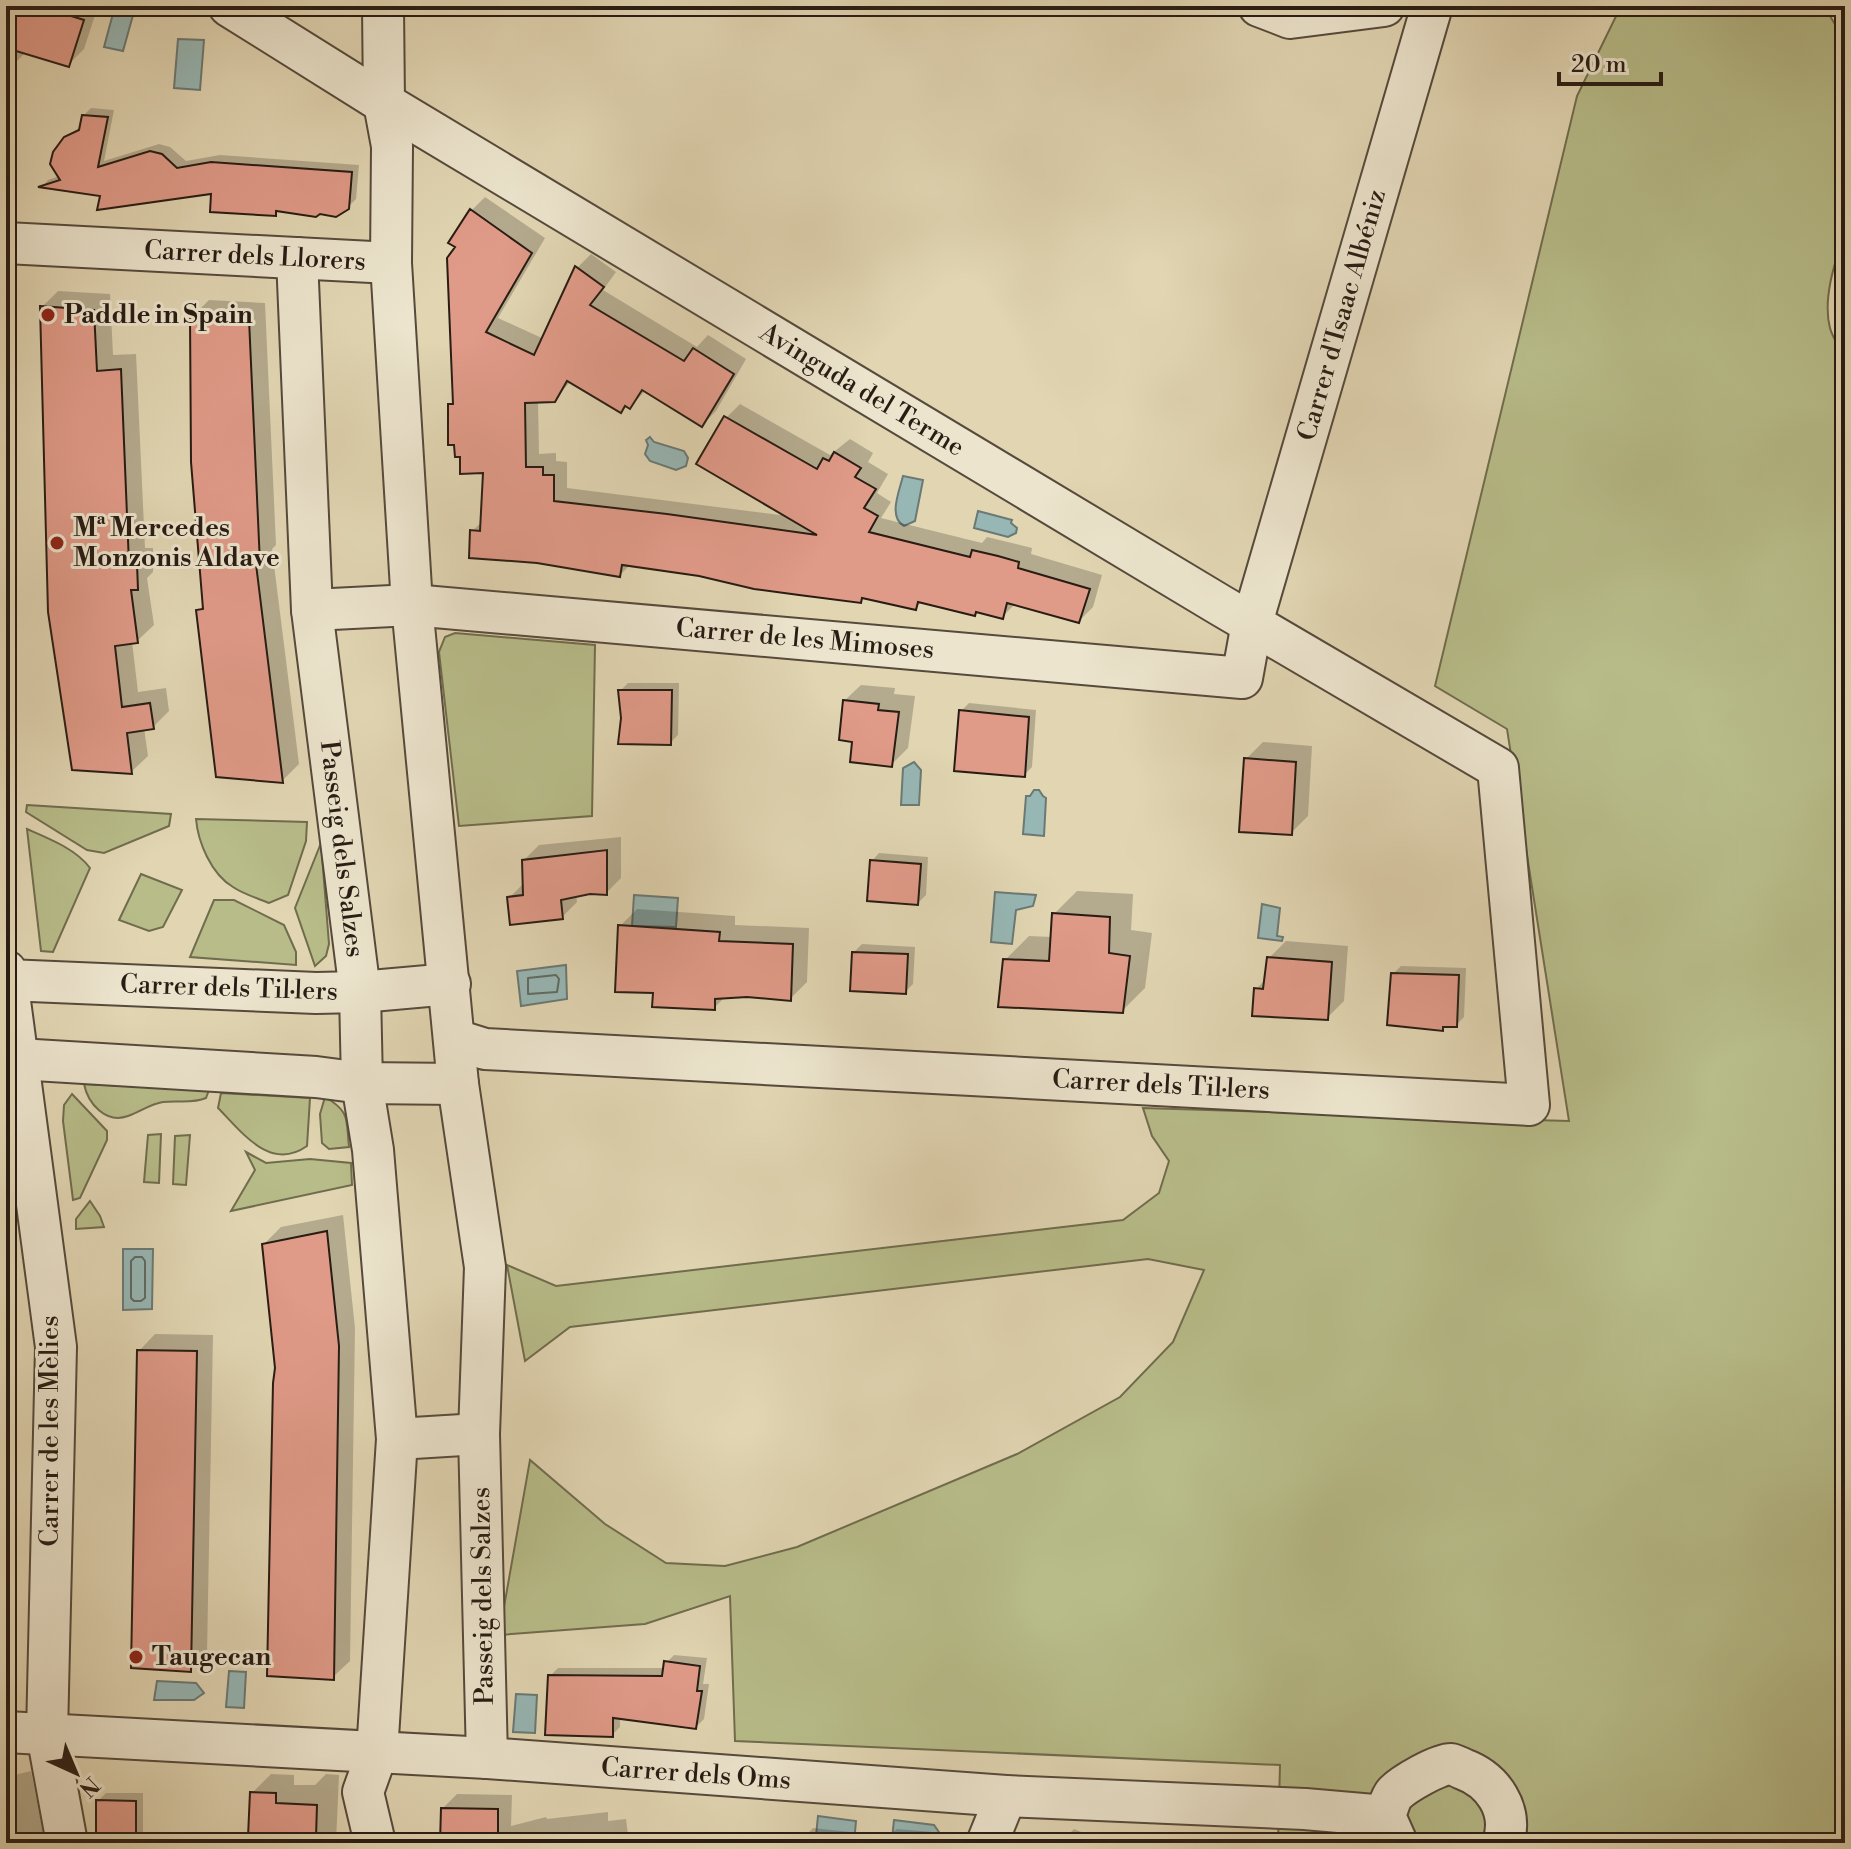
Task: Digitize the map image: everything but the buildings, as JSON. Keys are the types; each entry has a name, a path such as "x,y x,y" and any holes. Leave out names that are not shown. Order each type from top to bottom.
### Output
{"street":[{"name":"Avinguda del Terme","path":"229,6 384,103 1498,768"},
{"name":"Carrer dels Llorers","path":"6,243 391,263 392,146 384,103 383,6"},
{"path":"1259,6 1290,18 1384,6"},
{"name":"Carrer d'Isaac Albéniz","path":"1252,623 1432,6"},
{"name":"Passeig dels Salzes","path":"297,258 312,610 360,992 362,1083 373,1150 397,1439 377,1753 363,1792 375,1843"},
{"name":"Passeig dels Salzes","path":"391,263 412,605 458,1084 485,1267 479,1434 487,1758"},
{"name":"Carrer de les Mimoses","path":"312,610 412,605 1242,678 1252,623"},
{"name":"Carrer dels Til·lers","path":"456,1040 485,1049 1529,1105 1498,768"},
{"name":"Carrer de les Mèlies","path":"6,971 56,1347 47,1734 67,1843"},
{"name":"Carrer dels Til·lers","path":"7,980 360,992 450,984"},
{"path":"18,1059 316,1077 362,1083 458,1084"},
{"path":"397,1439 479,1434"},
{"name":"Carrer dels Oms","path":"6,1732 487,1758 1006,1796 1290,1808 1391,1829"},
{"path":"1391,1829 1393,1794 1429,1771 1450,1764 1479,1775 1496,1791 1504,1808 1506,1835 1503,1843"},
{"path":"987,1843 1006,1796"}],"green space":[{"path":"1621,6 1824,6 1845,41 1845,231 1831,279 1828,316 1834,339 1845,357 1845,1843 1278,1843 1280,1765 735,1741 730,1596 645,1624 499,1635 530,1460 605,1524 666,1563 725,1566 797,1547 1017,1454 1120,1397 1173,1342 1204,1270 1148,1259 570,1327 525,1361 507,1265 556,1286 1123,1220 1159,1193 1169,1161 1152,1136 1143,1108 1569,1121 1507,729 1435,686 1577,96"},
{"path":"455,633 595,645 592,816 459,826 439,652 445,637"},
{"path":"27,805 171,814 169,826 104,853 87,850 26,812"},
{"path":"196,819 307,822 306,841 288,895 269,903 241,892 225,881 207,857"},
{"path":"27,829 69,850 90,868 53,952 41,951"},
{"path":"321,843 329,944 326,956 315,966 295,908"},
{"path":"141,874 182,890 163,927 149,931 119,920"},
{"path":"214,900 234,900 284,925 296,952 296,965 190,957"},
{"path":"84,1084 209,1090 206,1098 201,1100 158,1103 120,1118 105,1115 99,1110 89,1099"},
{"path":"221,1093 310,1098 307,1146 294,1153 281,1154 258,1146 218,1108"},
{"path":"72,1094 107,1131 107,1140 80,1198 73,1200 63,1121 64,1105"},
{"path":"325,1097 339,1107 346,1118 349,1147 329,1149 322,1143 320,1114"},
{"path":"161,1134 159,1183 144,1182 148,1135"},
{"path":"190,1135 186,1185 173,1184 175,1136"},
{"path":"246,1152 266,1163 310,1159 351,1163 352,1185 231,1211 255,1170"},
{"path":"90,1201 104,1227 76,1229 76,1219"},
{"path":"6,1235 9,1245 14,1317 6,1317"}],"water":[{"path":"115,6 135,8 123,51 104,47"},
{"path":"178,39 204,40 200,90 174,88"},
{"path":"650,437 654,442 684,451 688,458 686,466 676,470 650,461 645,454 646,440"},
{"path":"903,476 923,480 915,521 904,526 899,522 896,510"},
{"path":"978,511 1012,520 1011,523 1017,528 1016,533 1008,537 974,528"},
{"path":"914,762 921,770 919,805 901,805 903,768"},
{"path":"1039,790 1046,798 1044,836 1023,834 1026,796"},
{"path":"995,892 1036,895 1033,906 1016,910 1012,944 991,942"},
{"path":"634,895 678,898 676,927 632,926"},
{"path":"1262,904 1280,908 1277,936 1283,937 1282,941 1258,938"},
{"path":"566,965 567,999 521,1006 517,971"},
{"path":"123,1249 153,1249 152,1309 123,1310"},
{"path":"229,1671 246,1672 244,1708 226,1707"},
{"path":"157,1681 196,1683 204,1693 194,1700 154,1700"},
{"path":"516,1694 537,1695 535,1733 513,1732"},
{"path":"818,1816 856,1821 854,1843 847,1843 846,1839 816,1836"},
{"path":"894,1820 934,1825 941,1835 932,1843 892,1839"}],"place":[{"name":"Paddle in Spain","path":"48,315"},
{"name":"Mª Mercedes Monzonis Aldave","path":"57,543"},
{"name":"Taugecan","path":"136,1657"}]}
